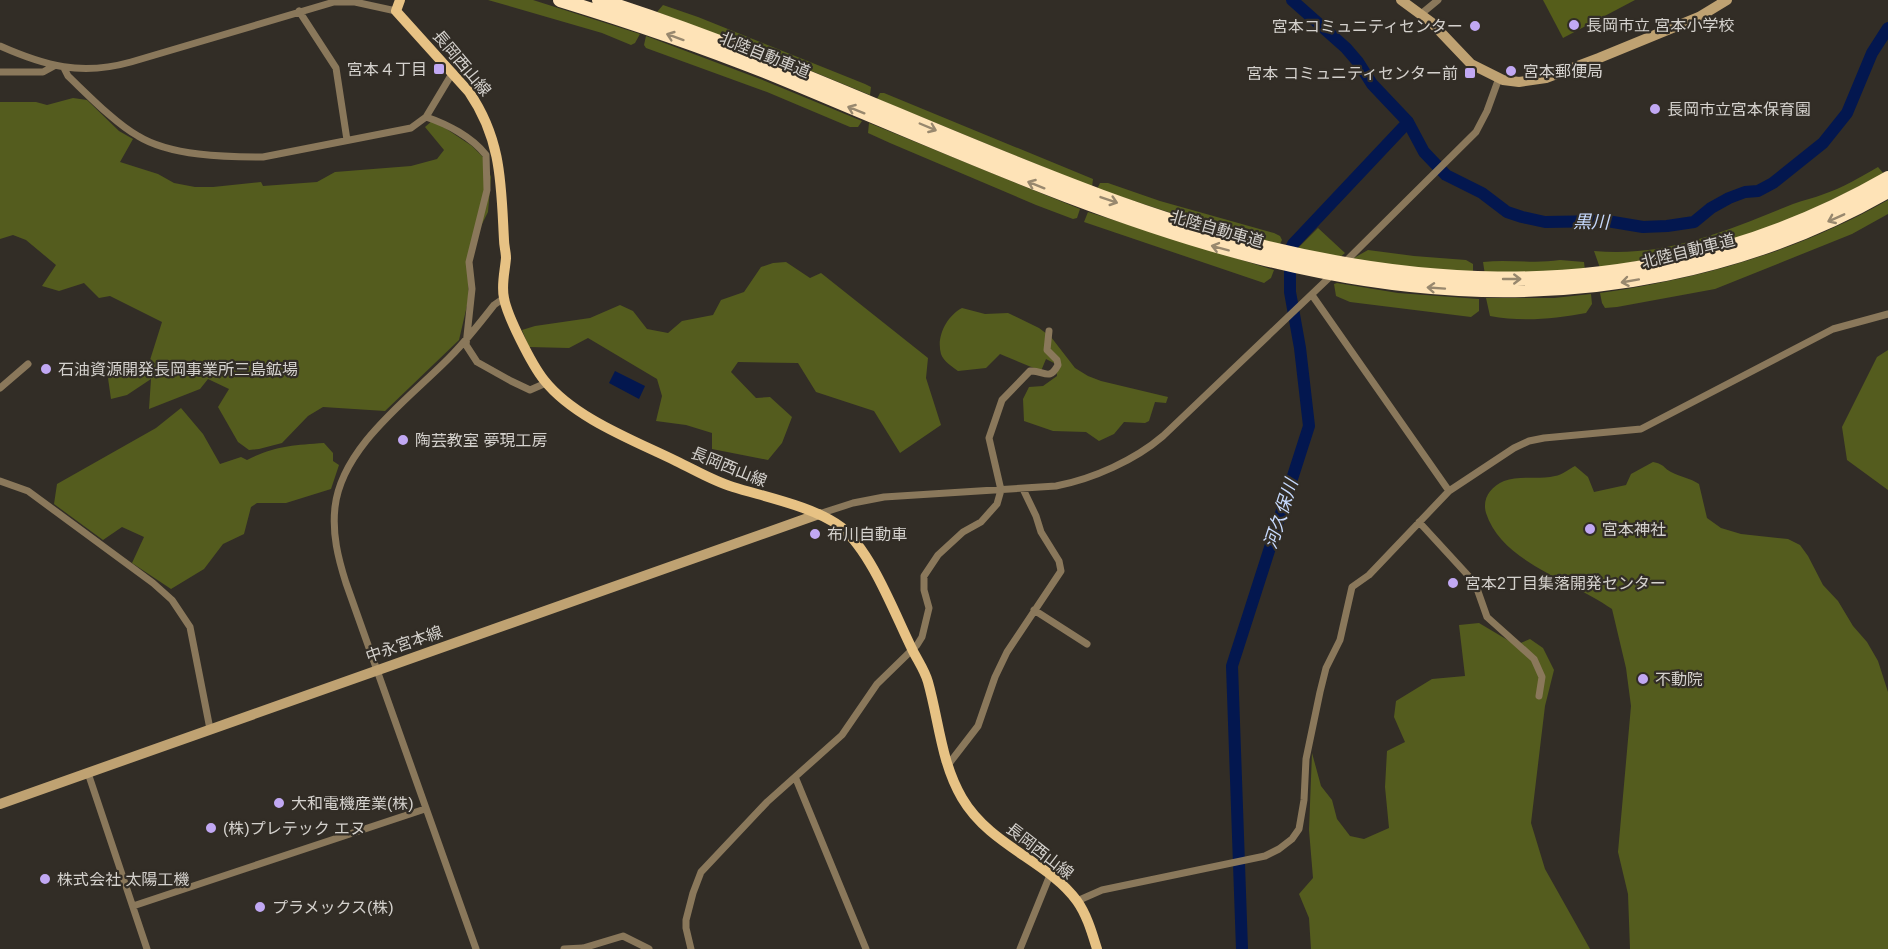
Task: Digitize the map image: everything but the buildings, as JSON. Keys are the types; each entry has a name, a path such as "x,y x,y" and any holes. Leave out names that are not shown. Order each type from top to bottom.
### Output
{"highway":[{"name":"北陸自動車道","path":"560,0 673,36 1089,205 1172,234 1279,257 1435,277 1564,278 1641,268 1718,249 1784,228 1888,178"},
{"name":"北陸自動車道","path":"599,0 761,57 1101,197 1339,276 1428,288 1498,291 1567,289 1630,281 1747,253 1809,230 1888,191"}],"main road":[{"path":"1401,0 1421,14 1471,64 1498,78 1519,82 1546,78 1699,16 1727,0"},
{"name":"長岡西山線","path":"398,5 479,106 487,123 496,150 502,192 506,255 504,298 526,350 546,383 568,404 593,420 710,478 728,486 819,514 842,528 858,546 873,570 928,680 940,739 962,798 987,828 1006,845 1050,875 1077,901 1087,920 1097,949"},
{"name":"中永宮本線","path":"0,804 819,514"}],"street":[{"path":"1421,14 1438,0"},
{"path":"0,46 54,66 91,69 115,66 334,2 398,5"},
{"path":"300,11 336,68 347,140"},
{"path":"0,72 43,72 54,66"},
{"path":"64,68 68,76 126,129 143,140 162,147 200,153 264,157 411,128 426,117 453,72"},
{"path":"819,514 853,503 875,499 1067,484 1141,454 1298,309 1476,132 1498,78"},
{"path":"426,117 440,122 472,141 486,154 487,190 469,262 472,289 466,345 477,362 494,373 531,390 546,383"},
{"path":"1312,295 1449,491"},
{"path":"476,949 346,583 336,546 335,507 346,473 368,439 466,341 494,304 504,298"},
{"path":"1077,901 1102,890 1265,856 1292,839 1299,829 1302,818 1306,759 1320,692 1326,668 1340,640 1352,587 1369,575 1449,491 1514,448 1529,441 1641,429 1833,329 1888,314"},
{"path":"691,949 686,920 701,872 767,802 796,779 842,735 877,684 922,637 929,608 923,583 928,570 938,555 963,532 981,522 999,499 1001,490 989,438 999,408 1009,391 1019,384 1030,371 1046,375 1055,371 1058,365 1057,360 1047,350 1049,331"},
{"path":"0,388 28,364"},
{"path":"0,481 28,491 153,583 172,600 184,617 193,638 210,729"},
{"path":"948,765 978,726 995,677 1014,641 1061,571 1023,489"},
{"path":"1419,522 1475,584 1487,617 1534,659 1542,677 1539,696"},
{"path":"1034,610 1087,644"},
{"path":"88,773 147,949"},
{"path":"796,779 866,949"},
{"path":"133,906 425,809"},
{"path":"1020,949 1050,875"},
{"path":"564,949 583,948 623,936 649,949"}],"green space":[{"path":"488,0 533,0 640,34 635,43 631,45 602,33"},
{"path":"1543,0 1635,0 1563,38"},
{"path":"663,5 865,84 871,87 870,95 775,56 657,12"},
{"path":"646,36 862,121 858,127 850,127 767,92 646,48 644,45"},
{"path":"880,93 1093,179 1092,187 877,99"},
{"path":"73,98 87,100 119,131 133,139 120,162 158,174 174,183 195,187 261,182 263,186 317,182 335,172 411,166 437,159 444,150 425,127 433,120 472,146 483,157 491,177 488,212 477,234 468,279 469,297 459,340 385,411 323,407 308,416 282,443 259,449 249,450 238,442 218,407 229,389 208,379 200,389 149,409 151,379 127,395 111,399 107,371 133,360 150,360 162,322 110,296 99,298 84,283 59,291 42,286 56,265 26,240 13,235 0,239 0,102 36,102 47,105"},
{"path":"869,123 1080,209 1077,218 1073,219 1036,205 868,133"},
{"path":"1878,167 1884,174 1795,217 1740,238 1688,251 1600,268 1594,251 1646,250 1696,240 1831,192"},
{"path":"1100,183 1108,183 1160,201 1274,233 1282,240 1280,244 1233,233 1097,189"},
{"path":"1888,200 1888,214 1852,234 1715,289 1617,307 1605,308 1602,303 1600,293 1712,271 1748,260 1819,234"},
{"path":"1088,212 1274,270 1271,278 1264,283 1084,222"},
{"path":"1318,228 1345,253 1339,258 1297,249"},
{"path":"1368,250 1466,260 1473,264 1473,273 1429,271 1352,259"},
{"path":"1560,260 1584,262 1585,271 1485,275 1483,262 1541,262"},
{"path":"786,262 810,278 821,273 928,358 926,378 941,425 900,453 874,411 816,392 798,363 738,362 731,372 756,398 770,397 792,417 782,443 768,460 712,449 712,433 686,425 656,421 662,396 657,379 588,338 569,348 529,347 522,330 590,318 620,305 633,311 647,329 668,333 682,321 713,315 721,300 744,292 761,267"},
{"path":"1334,284 1398,293 1479,299 1479,311 1471,317 1350,302 1336,296"},
{"path":"1591,294 1592,304 1586,313 1538,319 1490,316 1486,298 1554,298"},
{"path":"962,308 985,314 1008,313 1039,328 1051,337 1075,368 1088,376 1168,397 1166,403 1155,402 1149,421 1145,423 1124,422 1114,434 1099,441 1086,432 1053,431 1024,421 1023,399 1029,387 1043,386 1057,376 1056,364 1046,359 1041,371 1000,354 986,368 958,371 942,357 940,340 947,321"},
{"path":"1888,350 1888,490 1847,460 1842,427 1877,357"},
{"path":"181,408 203,434 220,464 241,457 247,460 284,447 324,443 333,453 333,461 339,465 331,489 286,503 257,503 251,507 244,534 223,544 204,569 171,589 132,563 144,537 122,527 103,540 54,504 57,484 156,428"},
{"path":"1653,462 1699,484 1707,518 1721,528 1741,534 1788,539 1800,545 1823,585 1838,601 1878,661 1888,692 1888,949 1630,949 1628,894 1618,852 1631,706 1626,668 1612,609 1540,569 1507,545 1494,530 1486,513 1485,503 1488,494 1495,487 1510,479 1555,476 1575,466 1588,477 1594,492 1626,485 1631,474"},
{"path":"1479,623 1516,645 1530,639 1543,648 1554,670 1545,706 1531,823 1545,869 1590,949 1311,949 1309,918 1299,894 1313,878 1309,830 1312,753 1321,786 1332,800 1337,819 1350,836 1364,839 1389,828 1385,787 1387,751 1405,742 1394,717 1396,701 1432,679 1465,676 1459,625"}],"shaded area":[{"path":"615,371 645,386 639,399 609,383"}],"waterway":[{"name":"黒川","path":"1292,0 1346,48 1372,84 1408,122 1424,152 1446,175 1482,193 1507,212 1522,217 1545,222 1607,221 1643,227 1694,222 1711,208 1729,198 1745,192 1758,191 1773,183 1823,143 1847,113 1872,53 1888,28"},
{"name":"河久保川","path":"1242,949 1232,666 1309,426 1300,348 1290,292 1290,251 1293,244 1408,122"}],"place":[{"name":"長岡市立 宮本小学校","path":"1574,25"},
{"name":"宮本コミュニティセンター","path":"1475,26"},
{"name":"宮本４丁目","path":"439,69"},
{"name":"宮本郵便局","path":"1511,71"},
{"name":"宮本 コミュニティセンター前","path":"1470,73"},
{"name":"長岡市立宮本保育園","path":"1655,109"},
{"name":"石油資源開発長岡事業所三島鉱場","path":"46,369"},
{"name":"陶芸教室 夢現工房","path":"403,440"},
{"name":"宮本神社","path":"1590,529"},
{"name":"布川自動車","path":"815,534"},
{"name":"宮本2丁目集落開発センター","path":"1453,583"},
{"name":"不動院","path":"1643,679"},
{"name":"大和電機産業(株)","path":"279,803"},
{"name":"(株)プレテック エヌ","path":"211,828"},
{"name":"株式会社 太陽工機","path":"45,879"},
{"name":"プラメックス(株)","path":"260,907"}]}
